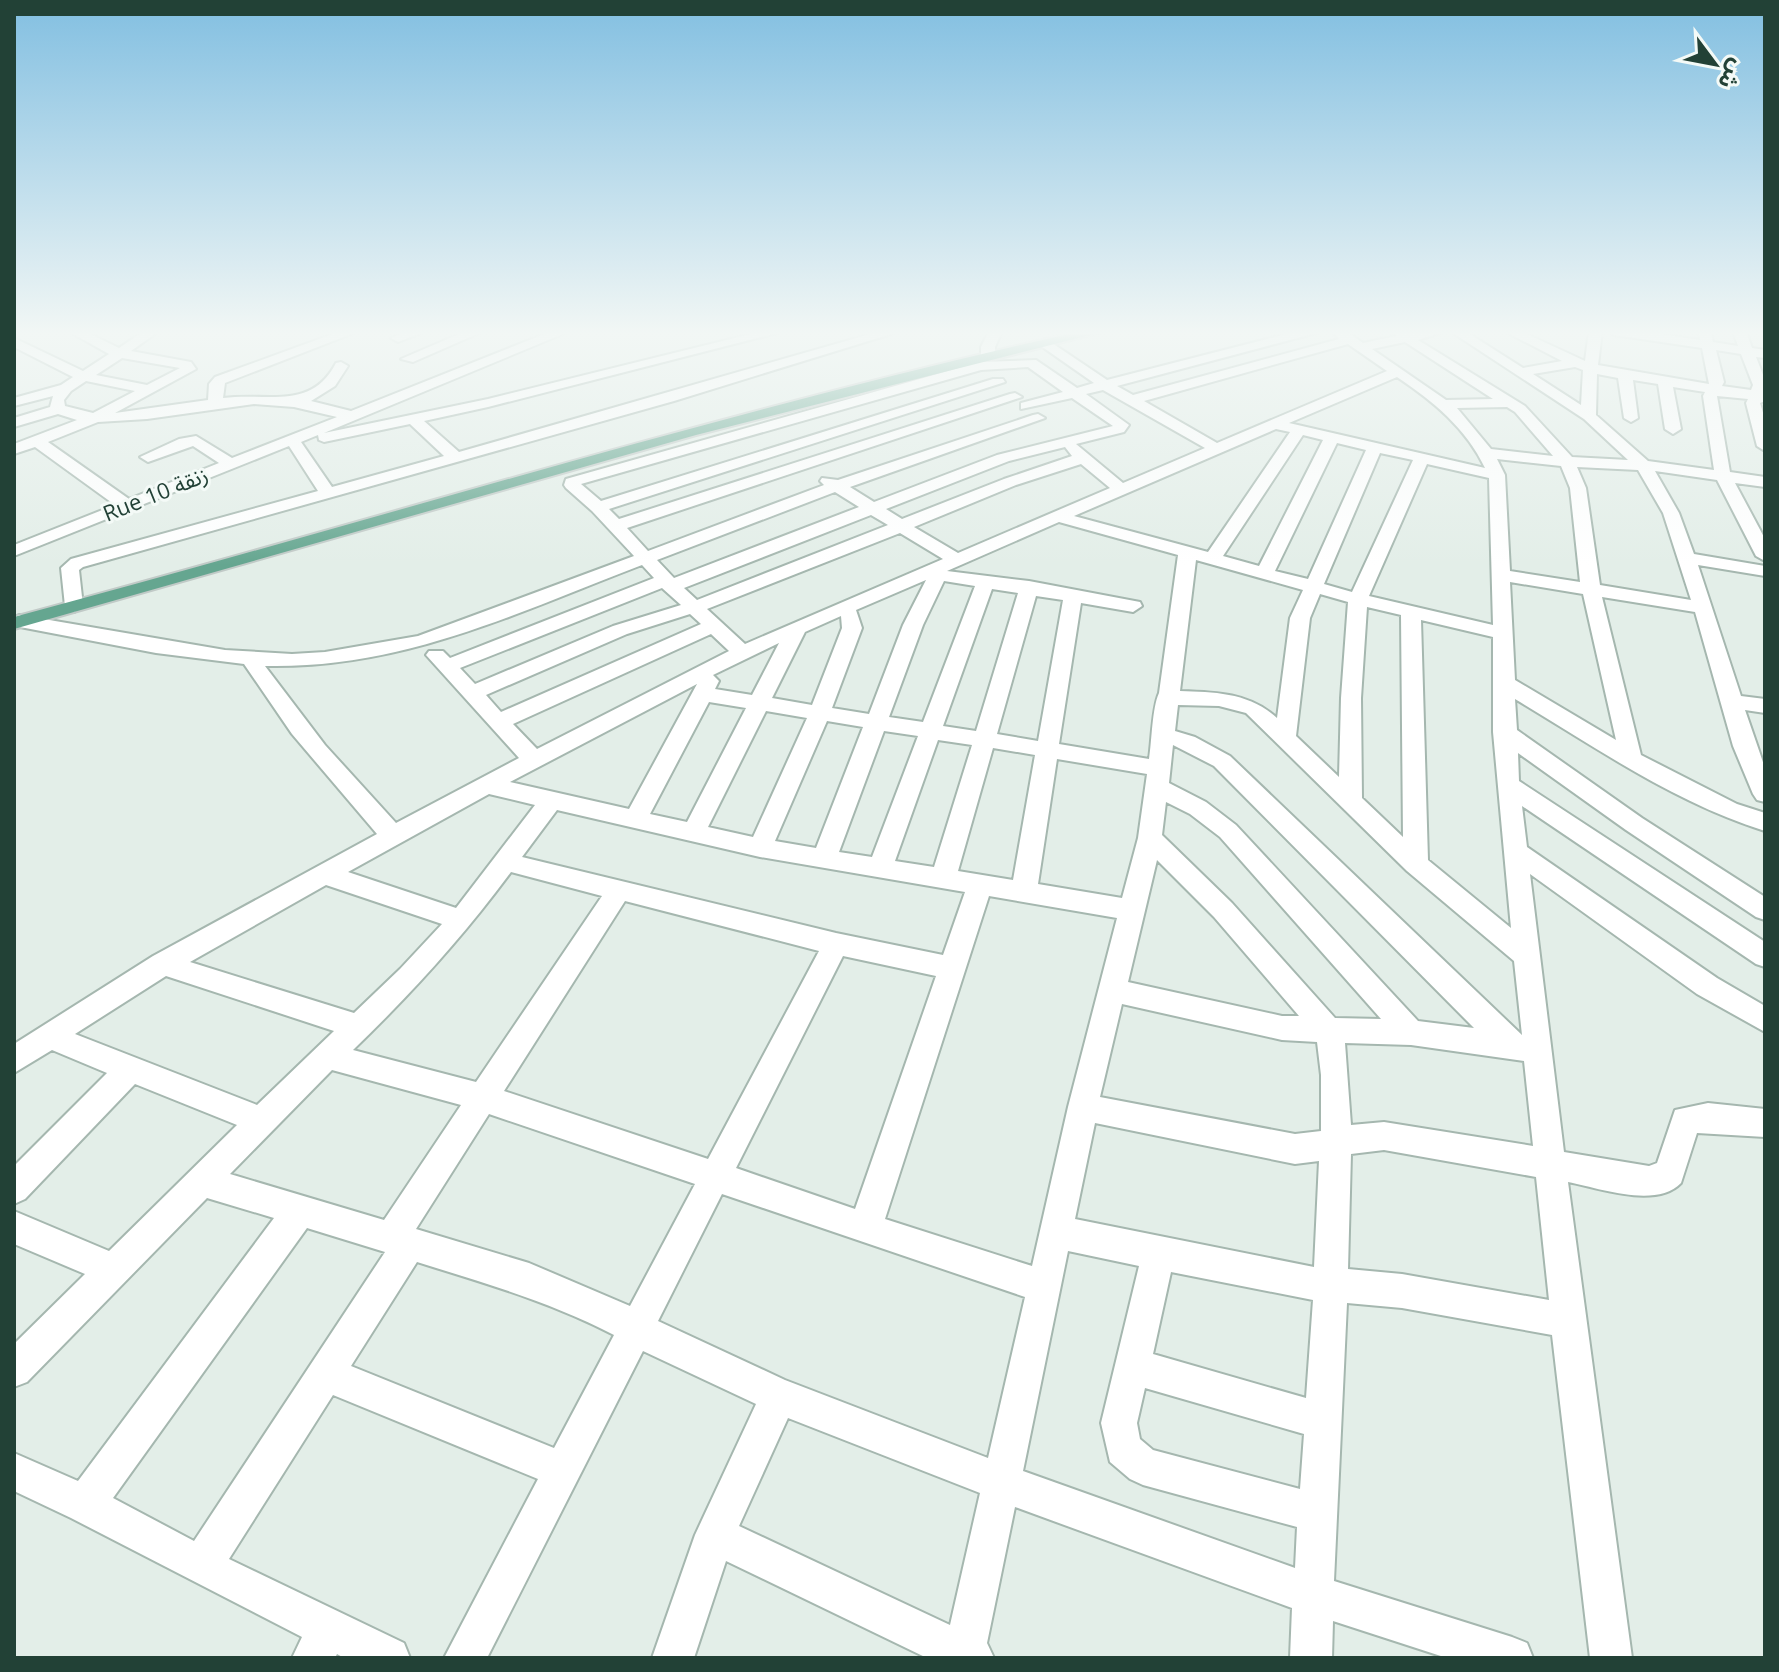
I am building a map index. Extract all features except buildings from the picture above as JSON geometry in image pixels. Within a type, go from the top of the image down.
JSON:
[{"type":"main road","points":[[16,618],[770,409]]},
{"type":"street","points":[[58,409],[91,420],[171,409]]},
{"type":"street","points":[[14,423],[58,409]]},
{"type":"street","points":[[14,449],[112,409]]},
{"type":"street","points":[[328,409],[348,415]]},
{"type":"street","name":"Rue 10 زنقة","points":[[22,547],[229,463],[293,441],[363,409]]},
{"type":"street","points":[[327,492],[293,441],[455,409]]},
{"type":"street","points":[[73,600],[70,568],[77,563],[629,409]]},
{"type":"street","points":[[742,652],[692,608],[572,482],[761,430],[823,409]]},
{"type":"street","points":[[598,507],[911,409]]},
{"type":"street","points":[[616,526],[805,464],[1018,409]]},
{"type":"street","points":[[16,618],[119,640],[251,659],[293,660],[379,652],[424,641],[837,486],[1021,409]]},
{"type":"street","points":[[1028,409],[1122,490]]},
{"type":"street","points":[[445,667],[876,509],[1003,458],[1121,427],[1097,409]]},
{"type":"street","points":[[1147,409],[1217,449]]},
{"type":"street","points":[[14,1060],[162,964],[393,835],[742,652],[844,607],[930,574],[955,559],[1308,409]]},
{"type":"street","points":[[1448,409],[1493,464],[1501,575],[1504,732],[1527,956],[1523,1048],[1552,1167],[1568,1321],[1611,1658]]},
{"type":"street","points":[[1517,409],[1567,462],[1578,488],[1590,588],[1631,759]]},
{"type":"street","points":[[1579,409],[1643,465],[1671,513],[1731,701],[1754,747],[1762,783]]},
{"type":"street","points":[[1589,409],[1589,416]]},
{"type":"street","points":[[1631,409],[1631,418]]},
{"type":"street","points":[[1670,409],[1673,429]]},
{"type":"street","points":[[1712,409],[1723,476],[1765,556]]},
{"type":"street","points":[[1755,409],[1765,446]]},
{"type":"street","points":[[414,419],[455,457]]},
{"type":"street","points":[[1273,424],[1422,457],[1493,464],[1567,462],[1643,465],[1765,482]]},
{"type":"street","points":[[761,430],[837,486],[955,559]]},
{"type":"street","points":[[1213,558],[1298,431]]},
{"type":"street","points":[[1265,573],[1332,438]]},
{"type":"street","points":[[37,441],[126,505]]},
{"type":"street","points":[[148,457],[184,442],[196,441],[229,463]]},
{"type":"street","points":[[1285,737],[1296,637],[1312,585],[1375,447]]},
{"type":"street","points":[[1350,800],[1351,698],[1358,599],[1422,457]]},
{"type":"street","points":[[470,694],[620,630],[692,608],[1010,482],[1083,458]]},
{"type":"street","points":[[1059,517],[1358,599],[1502,633]]},
{"type":"street","points":[[14,533],[22,547]]},
{"type":"street","points":[[715,1535],[967,1657],[1000,1482],[1083,1107],[1150,838],[1161,734],[1188,551]]},
{"type":"street","points":[[1685,558],[1765,571]]},
{"type":"street","points":[[930,574],[1029,587],[1133,606]]},
{"type":"street","points":[[824,859],[930,574]]},
{"type":"street","points":[[1501,575],[1702,607]]},
{"type":"street","points":[[879,870],[986,581]]},
{"type":"street","points":[[943,880],[1029,587]]},
{"type":"street","points":[[1024,892],[1073,595]]},
{"type":"street","points":[[760,848],[820,712],[852,628],[851,616],[844,607]]},
{"type":"street","points":[[1411,612],[1416,864]]},
{"type":"street","points":[[498,722],[713,626]]},
{"type":"street","points":[[693,833],[797,628]]},
{"type":"street","points":[[424,641],[534,760]]},
{"type":"street","points":[[251,659],[279,705],[322,761],[393,835]]},
{"type":"street","points":[[635,821],[716,666]]},
{"type":"street","points":[[1503,682],[1631,759],[1729,810],[1765,822]]},
{"type":"street","points":[[703,694],[1047,751],[1158,777],[1228,831],[1411,1033]]},
{"type":"street","points":[[1166,698],[1219,699],[1253,708],[1416,864],[1527,956]]},
{"type":"street","points":[[1731,701],[1765,706]]},
{"type":"street","points":[[1504,732],[1765,910]]},
{"type":"street","points":[[1161,734],[1187,742],[1222,761],[1523,1048]]},
{"type":"street","points":[[486,785],[760,848],[1132,910]]},
{"type":"street","points":[[1508,785],[1765,956]]},
{"type":"street","points":[[14,1369],[261,1121],[410,977],[461,920],[550,802]]},
{"type":"street","points":[[1150,838],[1223,910],[1329,1031],[1334,1059],[1331,1286],[1311,1658]]},
{"type":"street","points":[[1514,850],[1707,986],[1765,1020]]},
{"type":"street","points":[[506,862],[836,944],[951,968]]},
{"type":"street","points":[[323,874],[461,920]]},
{"type":"street","points":[[865,1229],[980,886]]},
{"type":"street","points":[[201,1566],[325,1374],[481,1099],[619,890]]},
{"type":"street","points":[[465,1658],[836,944]]},
{"type":"street","points":[[162,964],[357,1026]]},
{"type":"street","points":[[1112,990],[1245,1022],[1329,1031],[1411,1033],[1523,1048]]},
{"type":"street","points":[[48,1036],[129,1071],[261,1121]]},
{"type":"street","points":[[327,1056],[397,1072],[576,1127],[865,1229],[1045,1287]]},
{"type":"street","points":[[14,1188],[129,1071]]},
{"type":"street","points":[[1083,1107],[1295,1149],[1334,1144],[1363,1136],[1384,1136],[1552,1167],[1656,1180],[1670,1172],[1686,1120],[1708,1117],[1765,1123]]},
{"type":"street","points":[[203,1181],[529,1280],[590,1304],[687,1355],[779,1396],[1000,1482],[1313,1595],[1512,1658]]},
{"type":"street","points":[[85,1504],[299,1212]]},
{"type":"street","points":[[14,1227],[114,1270]]},
{"type":"street","points":[[1057,1232],[1298,1282],[1402,1291],[1568,1321]]},
{"type":"street","points":[[1159,1252],[1131,1366],[1119,1432],[1123,1449],[1143,1466],[1319,1514]]},
{"type":"street","points":[[1131,1366],[1323,1421]]},
{"type":"street","points":[[325,1374],[563,1470]]},
{"type":"street","points":[[673,1658],[715,1535],[779,1396]]},
{"type":"street","points":[[14,1472],[85,1504],[201,1566],[321,1644],[389,1658]]}]
